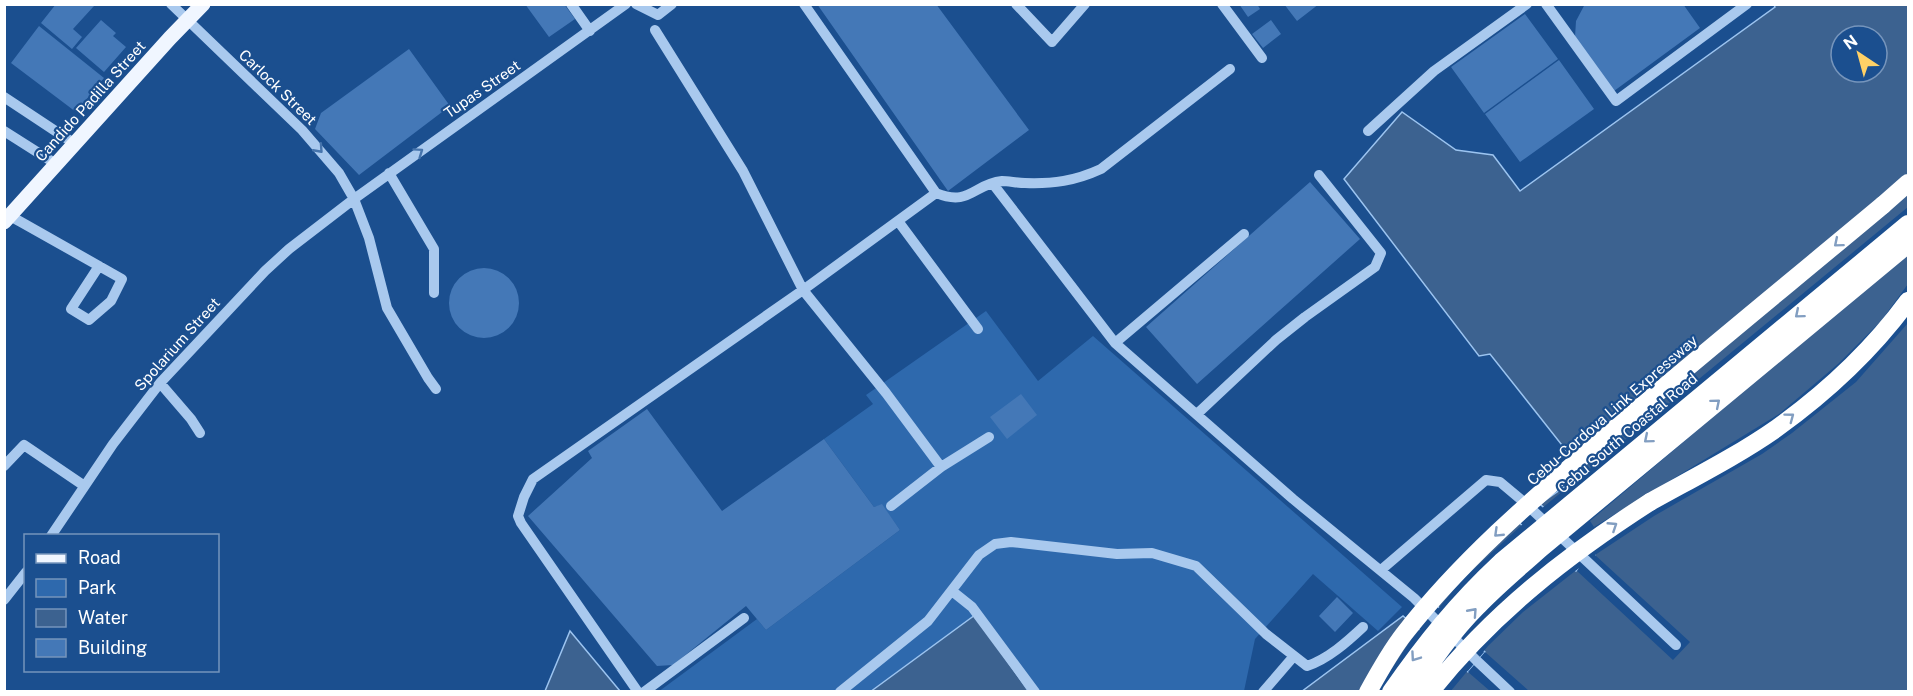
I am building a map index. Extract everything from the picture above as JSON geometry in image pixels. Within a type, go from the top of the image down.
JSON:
[{"type":"highway","name":"Cebu-Cordova Link Expressway","points":[[1368,692],[1404,635],[1428,605],[1508,524],[1638,409],[1908,183]]},
{"type":"highway","name":"Cebu South Coastal Road","points":[[1391,692],[1446,618],[1501,562],[1908,224]]},
{"type":"highway","points":[[1412,692],[1451,637],[1503,582],[1908,244]]},
{"type":"highway","points":[[1430,692],[1462,653],[1516,600],[1546,575],[1594,538],[1650,502],[1722,462],[1776,428],[1847,370],[1890,326],[1908,301]]},
{"type":"main road","name":"Candido Padilla Street","points":[[7,219],[203,4]]},
{"type":"street","name":"Carlock Street","points":[[171,4],[302,130],[339,173],[354,199],[369,238],[387,308],[436,389]]},
{"type":"street","points":[[571,4],[590,31]]},
{"type":"street","name":"Tupas Street","points":[[354,199],[626,4]]},
{"type":"street","points":[[636,4],[658,15],[672,4]]},
{"type":"street","points":[[804,4],[936,193],[949,198],[961,198],[1002,182],[1054,184],[1086,176],[1101,169],[1230,69]]},
{"type":"street","points":[[1016,4],[1052,42],[1085,4]]},
{"type":"street","points":[[1222,4],[1262,58]]},
{"type":"street","points":[[1368,131],[1434,71],[1527,4]]},
{"type":"street","points":[[1547,5],[1616,101],[1747,4]]},
{"type":"street","points":[[655,30],[743,171],[803,290],[886,393],[941,467]]},
{"type":"street","points":[[4,96],[75,144]]},
{"type":"street","points":[[4,131],[56,165]]},
{"type":"street","points":[[389,173],[434,249],[434,293]]},
{"type":"street","points":[[1197,414],[1283,334],[1375,267],[1382,253],[1319,175]]},
{"type":"street","points":[[993,184],[1115,343],[1293,499],[1414,598],[1510,692]]},
{"type":"street","points":[[638,692],[521,523],[518,516],[533,479],[803,290],[936,193]]},
{"type":"street","name":"Spolarium Street","points":[[52,534],[83,485],[160,383],[265,271],[289,249],[354,199]]},
{"type":"street","points":[[7,219],[99,266],[122,279],[111,301],[88,320],[71,309],[99,266]]},
{"type":"street","points":[[898,221],[978,329]]},
{"type":"street","points":[[1115,343],[1244,234]]},
{"type":"street","points":[[160,383],[200,433]]},
{"type":"street","points":[[891,506],[941,467],[989,437]]},
{"type":"street","points":[[4,466],[24,445],[83,485]]},
{"type":"street","points":[[1382,570],[1486,480],[1500,482],[1676,645]]},
{"type":"street","points":[[840,692],[928,621],[979,555],[995,544],[1011,542],[1117,554],[1152,554],[1196,566],[1266,634],[1307,666],[1316,663],[1349,640],[1363,627]]},
{"type":"street","points":[[4,600],[24,575]]},
{"type":"street","points":[[952,591],[972,607],[1035,692]]},
{"type":"street","points":[[644,692],[744,618]]},
{"type":"street","points":[[1263,692],[1294,656]]},
{"type":"green space","points":[[986,311],[1038,381],[1093,336],[1402,607],[1378,631],[1313,574],[1255,639],[1244,691],[1038,691],[975,615],[870,691],[658,692],[757,619],[766,630],[900,530],[882,505],[874,507],[824,439],[873,404],[866,395]]},
{"type":"water","points":[[1774,5],[1908,5],[1908,691],[1301,692],[1403,616],[1468,672],[1485,652],[1428,597],[1517,521],[1576,571],[1595,555],[1540,504],[1584,473],[1490,354],[1479,356],[1344,179],[1402,112],[1456,150],[1493,155],[1520,191],[1775,7]]},
{"type":"water","points":[[975,615],[1029,692],[870,692]]},
{"type":"water","points":[[570,631],[620,691],[545,691]]},
{"type":"pier","points":[[1908,207],[1908,252],[1590,521],[1594,527],[1779,414],[1838,364],[1881,321],[1908,284],[1908,323],[1856,382],[1762,454],[1654,516],[1595,555],[1690,642],[1673,660],[1577,571],[1579,568],[1523,612],[1488,646],[1450,692],[1377,691],[1421,628],[1467,668],[1481,652],[1437,610],[1462,580],[1524,523],[1577,567],[1590,555],[1541,509]]},
{"type":"pier","points":[[1485,652],[1529,691],[1490,691],[1468,672]]},
{"type":"building","points":[[56,4],[92,4],[94,6],[73,29],[82,37],[72,49],[41,23]]},
{"type":"building","points":[[525,4],[564,4],[575,19],[549,37]]},
{"type":"building","points":[[817,4],[936,4],[1029,130],[948,191]]},
{"type":"building","points":[[1239,4],[1257,4],[1260,9],[1248,17]]},
{"type":"building","points":[[1284,4],[1319,4],[1297,21]]},
{"type":"building","points":[[1585,4],[1683,4],[1700,28],[1614,91],[1575,37],[1576,21]]},
{"type":"building","points":[[1525,14],[1558,59],[1484,113],[1451,67]]},
{"type":"building","points":[[101,20],[116,33],[113,36],[126,47],[104,72],[76,48]]},
{"type":"building","points":[[1271,20],[1281,34],[1263,48],[1252,34]]},
{"type":"building","points":[[39,26],[104,78],[76,112],[11,63]]},
{"type":"building","points":[[409,49],[450,106],[359,175],[315,129],[321,113]]},
{"type":"building","points":[[1559,60],[1594,109],[1520,162],[1485,114]]},
{"type":"building","points":[[1310,182],[1360,239],[1197,384],[1146,327]]},
{"type":"building","points":[[491,268],[504,274],[513,283],[517,289],[519,303],[517,317],[509,328],[498,336],[477,338],[459,328],[451,317],[449,296],[459,278],[470,270]]},
{"type":"building","points":[[1021,394],[1037,415],[1007,439],[990,417]]},
{"type":"building","points":[[647,409],[722,511],[824,439],[874,507],[882,504],[900,530],[766,630],[746,606],[673,665],[657,666],[528,516],[592,458],[588,451]]},
{"type":"building","points":[[1337,597],[1353,613],[1335,632],[1319,616]]}]
